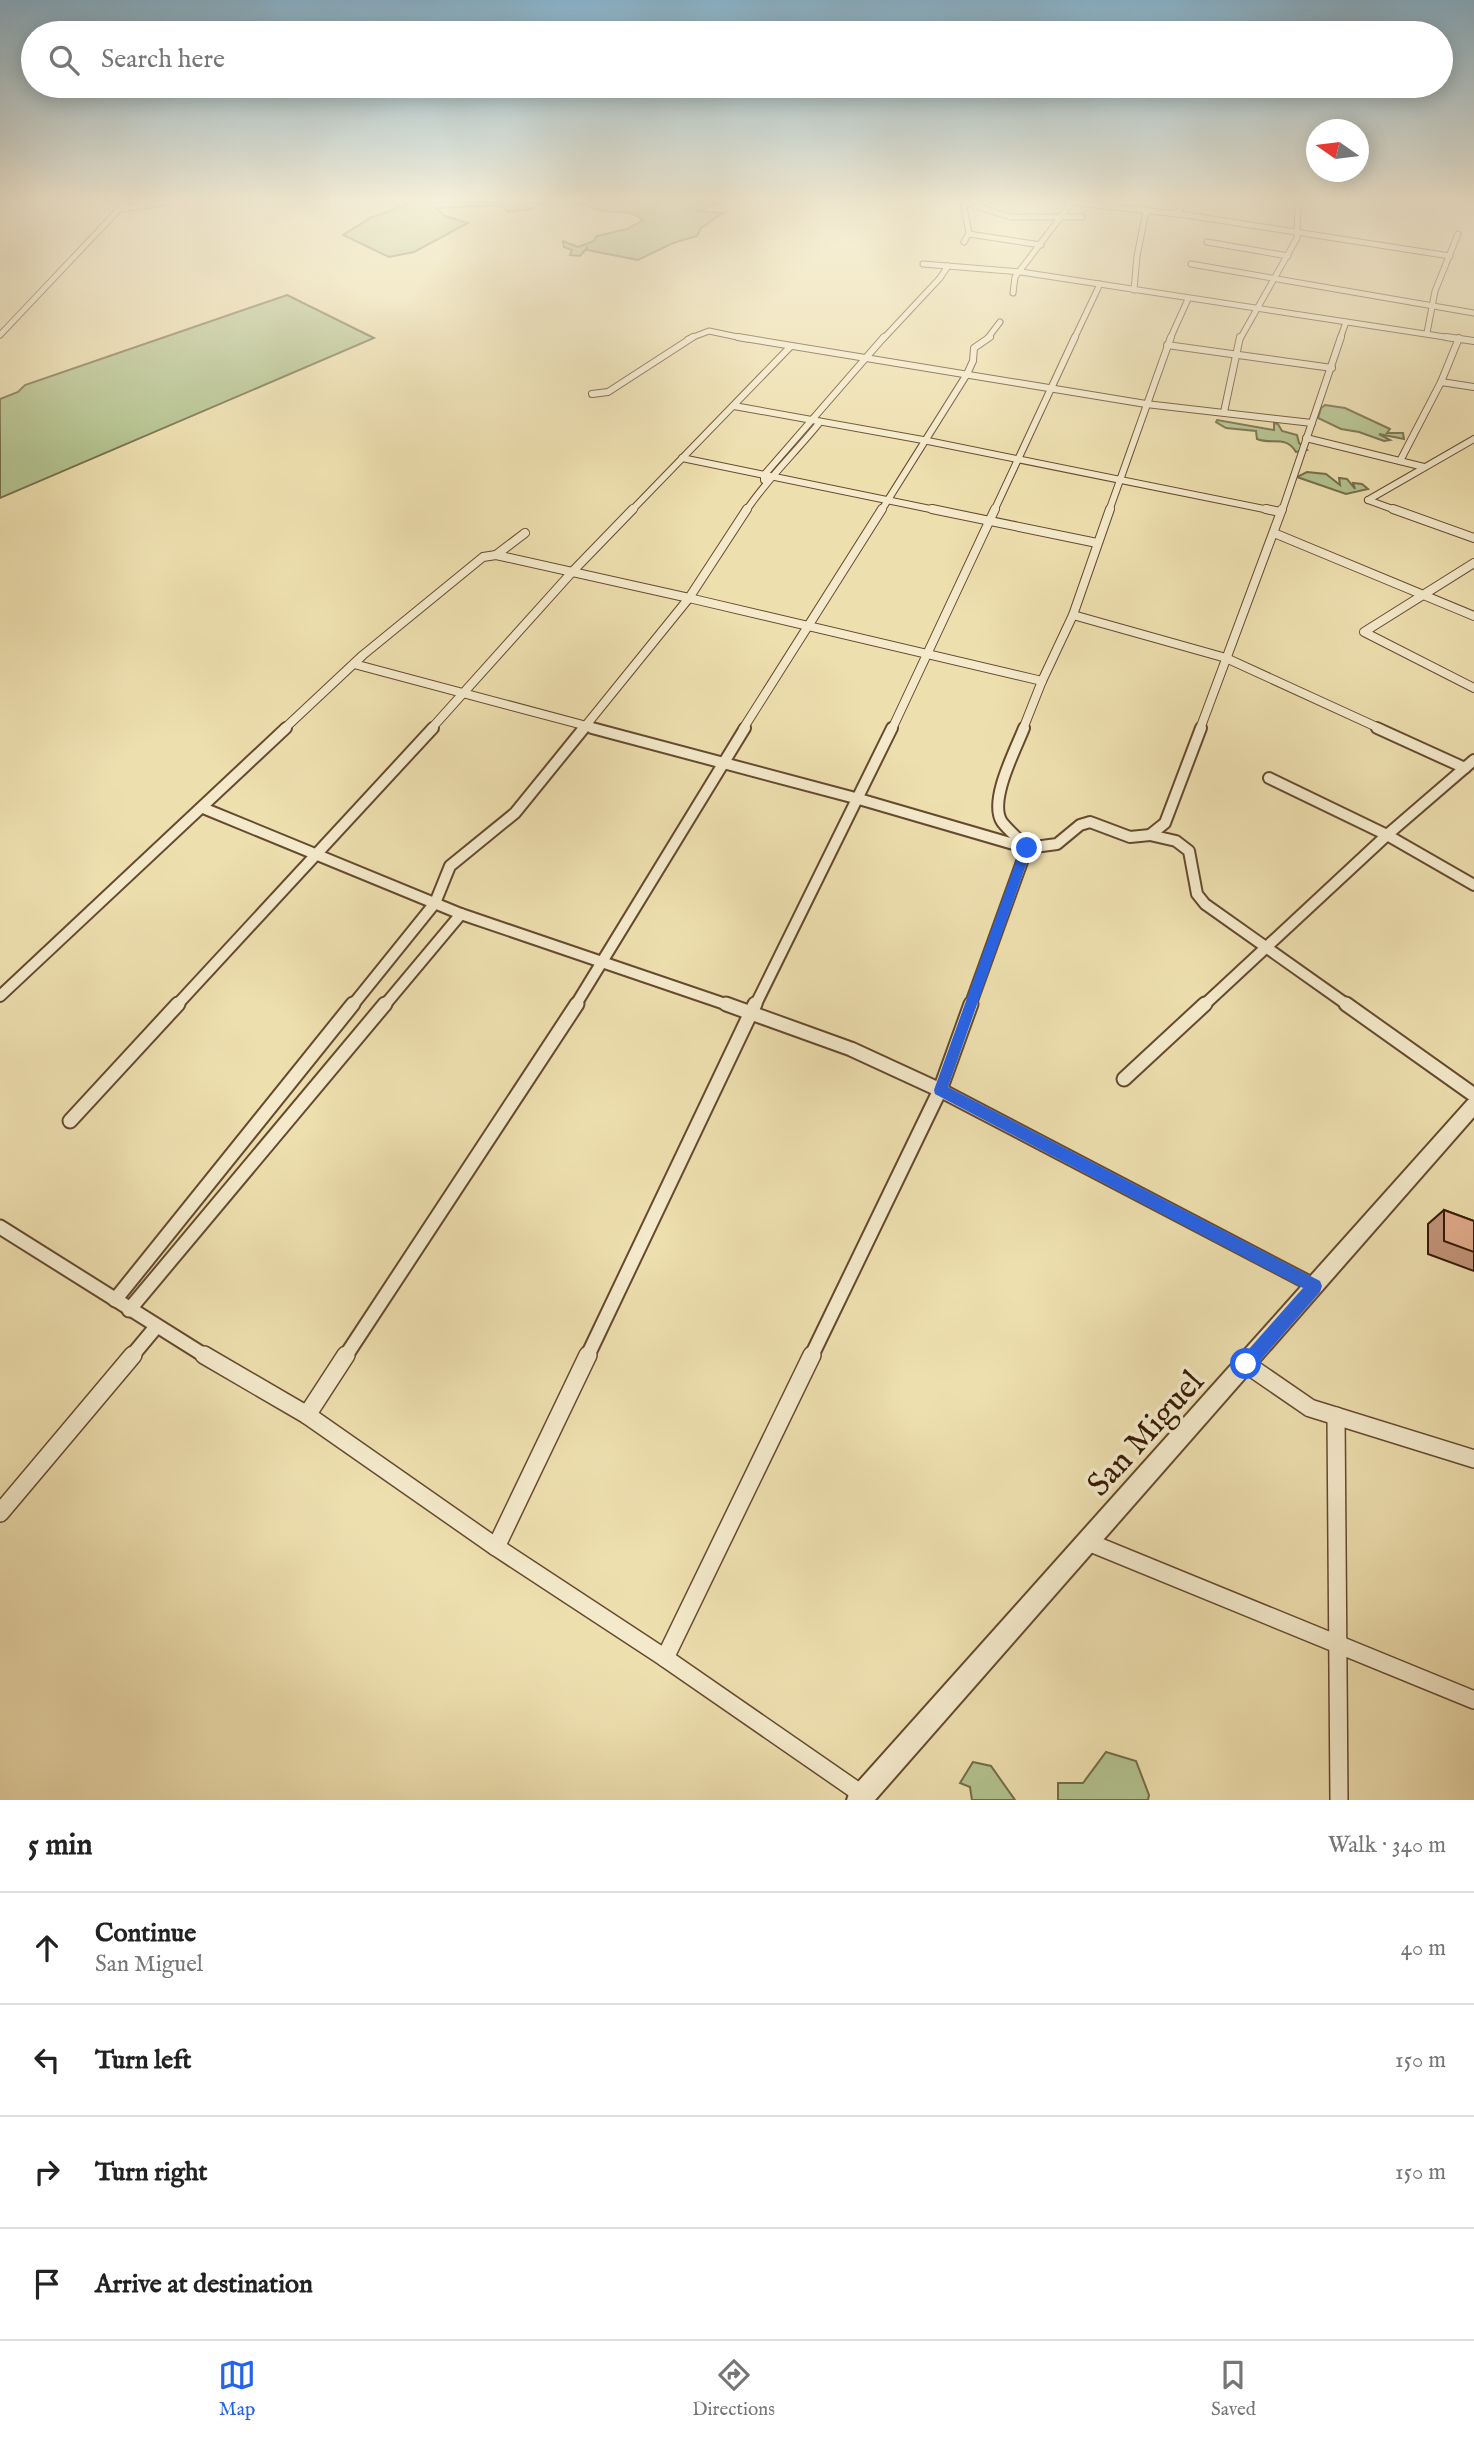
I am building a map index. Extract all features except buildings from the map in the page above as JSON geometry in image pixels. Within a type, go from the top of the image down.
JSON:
[{"type":"street","points":[[0,335],[46,286]]},
{"type":"street","points":[[122,1305],[435,903],[450,866],[472,845],[515,813],[690,598],[764,479],[810,420],[847,375],[868,357],[933,286]]},
{"type":"street","points":[[1013,286],[1013,293]]},
{"type":"street","points":[[496,1547],[751,1013],[859,799],[925,653],[991,520],[1100,286]]},
{"type":"street","points":[[1107,286],[1474,341]]},
{"type":"street","points":[[1135,286],[1135,290]]},
{"type":"street","points":[[1224,412],[1241,334],[1271,286]]},
{"type":"street","points":[[1321,286],[1474,313]]},
{"type":"street","points":[[1427,333],[1436,286]]},
{"type":"street","points":[[1027,848],[1001,820],[998,808],[1001,787],[1042,681],[1073,615],[1167,345],[1188,299]]},
{"type":"street","points":[[307,1415],[605,961],[721,765],[967,374],[974,360],[974,348],[991,336],[1000,322]]},
{"type":"street","points":[[1150,835],[1165,823],[1274,533],[1346,322]]},
{"type":"street","points":[[592,394],[608,392],[687,339],[702,332],[716,331],[790,347],[868,357],[1146,404],[1312,423]]},
{"type":"street","points":[[1400,461],[1441,382],[1459,338]]},
{"type":"street","points":[[1167,345],[1332,368]]},
{"type":"street","points":[[70,1121],[464,694],[573,571],[790,347]]},
{"type":"street","points":[[1441,382],[1474,387]]},
{"type":"street","points":[[734,407],[923,440],[1280,512]]},
{"type":"street","points":[[775,477],[820,422]]},
{"type":"street","points":[[1306,438],[1424,467]]},
{"type":"street","points":[[1474,439],[1368,499],[1474,538]]},
{"type":"street","points":[[1464,445],[1474,449]]},
{"type":"street","points":[[682,458],[764,479],[775,477],[1097,543]]},
{"type":"street","points":[[496,555],[525,533]]},
{"type":"street","points":[[1274,533],[1474,615]]},
{"type":"street","points":[[0,996],[354,664],[483,557],[496,555],[573,571],[1042,681]]},
{"type":"street","points":[[1474,563],[1364,632],[1474,688]]},
{"type":"street","points":[[1073,615],[1226,658],[1470,764],[1387,835],[1124,1079]]},
{"type":"street","points":[[354,664],[721,765],[859,799],[1027,848],[1056,844],[1080,825],[1090,822],[1130,837],[1150,835],[1176,841],[1189,851],[1197,894],[1205,904],[1474,1095]]},
{"type":"street","points":[[1269,778],[1387,835],[1474,886]]},
{"type":"street","points":[[203,808],[461,914],[605,961],[851,1049],[940,1090],[1315,1286]]},
{"type":"street","points":[[665,1658],[940,1090],[1027,848]]},
{"type":"street","points":[[122,1305],[461,914]]},
{"type":"street","name":"San Miguel","points":[[861,1798],[1474,1105]]},
{"type":"street","points":[[1,1228],[156,1327],[307,1415],[496,1547],[665,1658],[861,1798]]},
{"type":"street","points":[[0,1513],[156,1327]]},
{"type":"street","points":[[1246,1364],[1310,1408],[1474,1459]]},
{"type":"street","points":[[1336,1416],[1339,1800]]},
{"type":"street","points":[[1088,1542],[1474,1700]]},
{"type":"green space","points":[[287,295],[374,338],[0,498],[0,399],[18,392],[25,385]]},
{"type":"green space","points":[[1325,405],[1345,408],[1390,429],[1387,433],[1403,433],[1404,439],[1379,434],[1390,440],[1384,441],[1341,429],[1318,418]]},
{"type":"green space","points":[[1217,420],[1274,430],[1274,423],[1278,424],[1282,431],[1297,435],[1299,443],[1307,450],[1296,452],[1283,442],[1257,439],[1256,431],[1226,428],[1216,422]]},
{"type":"green space","points":[[1307,472],[1326,474],[1340,485],[1339,478],[1347,479],[1355,489],[1353,483],[1362,484],[1368,489],[1346,494],[1297,477]]},
{"type":"green space","points":[[1106,1752],[1136,1761],[1149,1795],[1148,1800],[1058,1800],[1058,1783],[1083,1783]]},
{"type":"green space","points":[[973,1762],[991,1766],[1015,1800],[972,1800],[970,1787],[960,1783]]},
{"type":"route","points":[[1027,848],[940,1090],[1315,1286],[1246,1364]]}]
